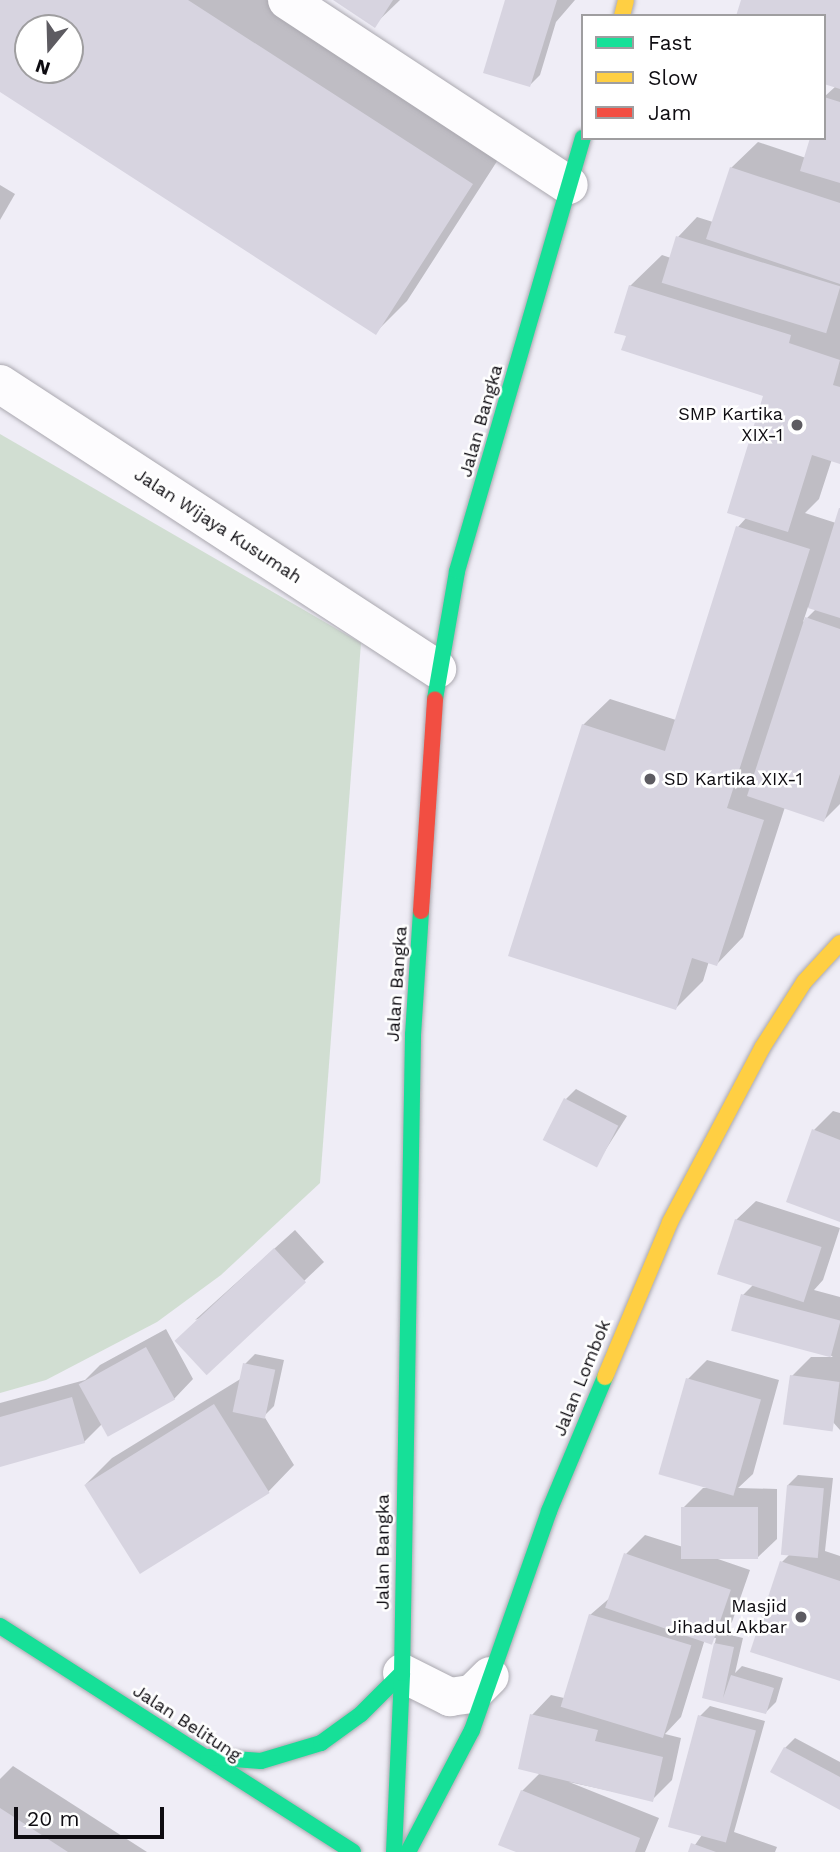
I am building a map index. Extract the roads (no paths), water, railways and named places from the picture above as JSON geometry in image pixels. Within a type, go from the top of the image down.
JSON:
[{"type":"street","points":[[287,0],[569,185]]},
{"type":"street","name":"Jalan Bangka","points":[[394,1852],[402,1673],[413,1035],[437,669],[457,571],[582,140]]},
{"type":"street","name":"Jalan Wijaya Kusumah","points":[[0,384],[437,669]]},
{"type":"street","name":"Jalan Lombok","points":[[408,1852],[440,1797],[490,1676],[550,1511],[670,1222],[762,1048],[804,982],[840,943]]},
{"type":"street","name":"Jalan Belitung","points":[[0,1626],[353,1852]]},
{"type":"street","points":[[202,1756],[261,1761],[321,1743],[361,1714],[402,1673],[450,1697],[472,1694],[490,1676]]},
{"type":"place","name":"SMP Kartika XIX-1","points":[[797,425]]},
{"type":"place","name":"SD Kartika XIX-1","points":[[650,779]]},
{"type":"place","name":"Masjid Jihadul Akbar","points":[[801,1617]]}]
